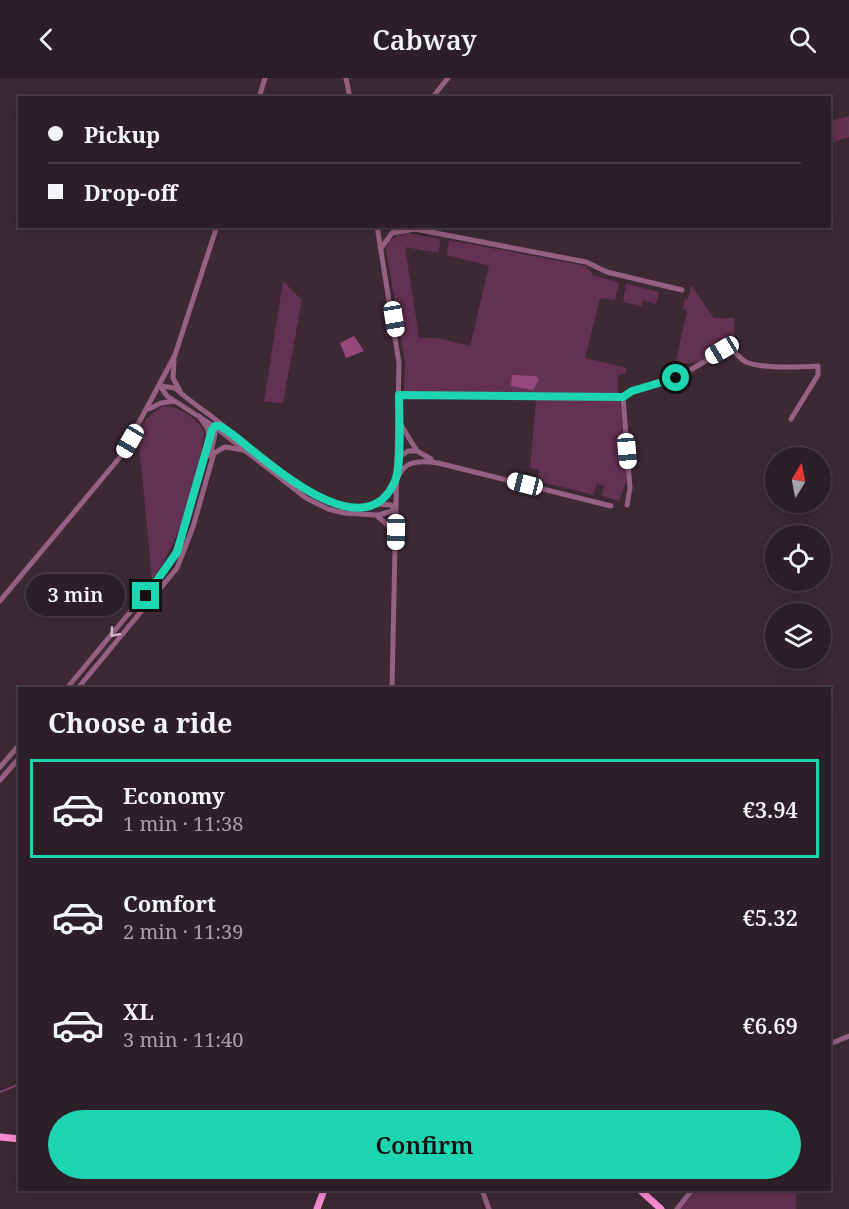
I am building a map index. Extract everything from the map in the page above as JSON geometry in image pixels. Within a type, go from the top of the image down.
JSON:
[{"type":"main road","points":[[0,1137],[18,1139]]},
{"type":"main road","points":[[317,1209],[324,1191]]},
{"type":"main road","points":[[641,1191],[661,1209]]},
{"type":"street","points":[[260,96],[265,78]]},
{"type":"street","points":[[344,78],[350,96]]},
{"type":"street","points":[[434,96],[448,78]]},
{"type":"street","points":[[0,600],[96,489],[121,456],[175,355],[216,228]]},
{"type":"street","points":[[392,687],[399,395],[397,342],[381,248],[380,228],[396,231],[413,228],[586,262],[607,272],[682,290]]},
{"type":"street","points":[[381,248],[387,238],[396,231]]},
{"type":"street","points":[[399,395],[623,397],[632,391],[676,378],[722,350],[730,350],[747,362],[792,368],[818,366],[818,375],[791,419]]},
{"type":"street","points":[[175,355],[173,378],[182,395]]},
{"type":"street","points":[[160,386],[175,388],[314,496],[345,506],[391,505],[396,510]]},
{"type":"street","points":[[160,386],[167,396],[215,426],[243,450],[317,505],[344,513],[386,515],[396,510]]},
{"type":"street","points":[[623,397],[630,488],[627,505]]},
{"type":"street","points":[[147,410],[161,403],[175,401]]},
{"type":"street","points":[[79,687],[177,568],[194,527],[208,470],[215,426],[205,413]]},
{"type":"street","points":[[199,416],[208,429],[208,442]]},
{"type":"street","points":[[398,421],[417,451],[438,463]]},
{"type":"street","points":[[215,426],[220,426],[232,434]]},
{"type":"street","points":[[68,687],[170,564],[186,525],[208,442],[215,426]]},
{"type":"street","points":[[208,470],[214,453],[221,447],[243,450]]},
{"type":"street","points":[[399,456],[408,451],[417,451]]},
{"type":"street","points":[[399,456],[408,460],[438,463],[611,506]]},
{"type":"street","points":[[376,504],[386,496],[407,465],[417,460]]},
{"type":"street","points":[[376,515],[396,532]]},
{"type":"street","points":[[0,767],[18,746]]},
{"type":"street","points":[[0,780],[18,759]]},
{"type":"street","points":[[831,1044],[849,1036]]},
{"type":"street","points":[[483,1191],[489,1209]]},
{"type":"street","points":[[677,1209],[691,1191]]},
{"type":"shaded area","points":[[849,116],[849,137],[831,143],[831,121]]},
{"type":"shaded area","points":[[402,232],[440,239],[439,253],[405,247],[419,338],[438,338],[470,346],[489,266],[447,255],[449,240],[586,266],[594,276],[619,282],[615,300],[600,298],[585,358],[626,368],[626,373],[618,375],[618,396],[404,393],[405,362],[386,249],[389,241]]},
{"type":"shaded area","points":[[283,281],[302,300],[283,403],[264,402]]},
{"type":"shaded area","points":[[626,284],[659,292],[656,304],[643,300],[641,306],[623,302]]},
{"type":"shaded area","points":[[691,285],[714,318],[734,318],[735,348],[721,348],[699,362],[675,365],[687,311],[683,309],[685,299],[688,299]]},
{"type":"shaded area","points":[[354,336],[364,351],[346,358],[340,343]]},
{"type":"shaded area","points":[[512,375],[536,376],[539,380],[533,390],[511,386]]},
{"type":"shaded area","points":[[536,399],[620,400],[627,480],[619,501],[602,496],[604,486],[597,484],[593,495],[537,481],[539,470],[530,468]]},
{"type":"shaded area","points":[[163,406],[175,408],[187,414],[198,423],[204,433],[198,470],[186,510],[171,548],[152,580],[139,443],[136,440],[147,418]]},
{"type":"shaded area","points":[[694,1191],[796,1191],[796,1209],[679,1209]]},
{"type":"waterway","points":[[0,1092],[18,1085]]},
{"type":"route","points":[[146,596],[159,581],[177,552],[215,426],[220,426],[232,434],[314,496],[330,503],[365,507],[376,504],[386,496],[396,480],[399,395],[623,397],[632,391],[676,378]]}]
